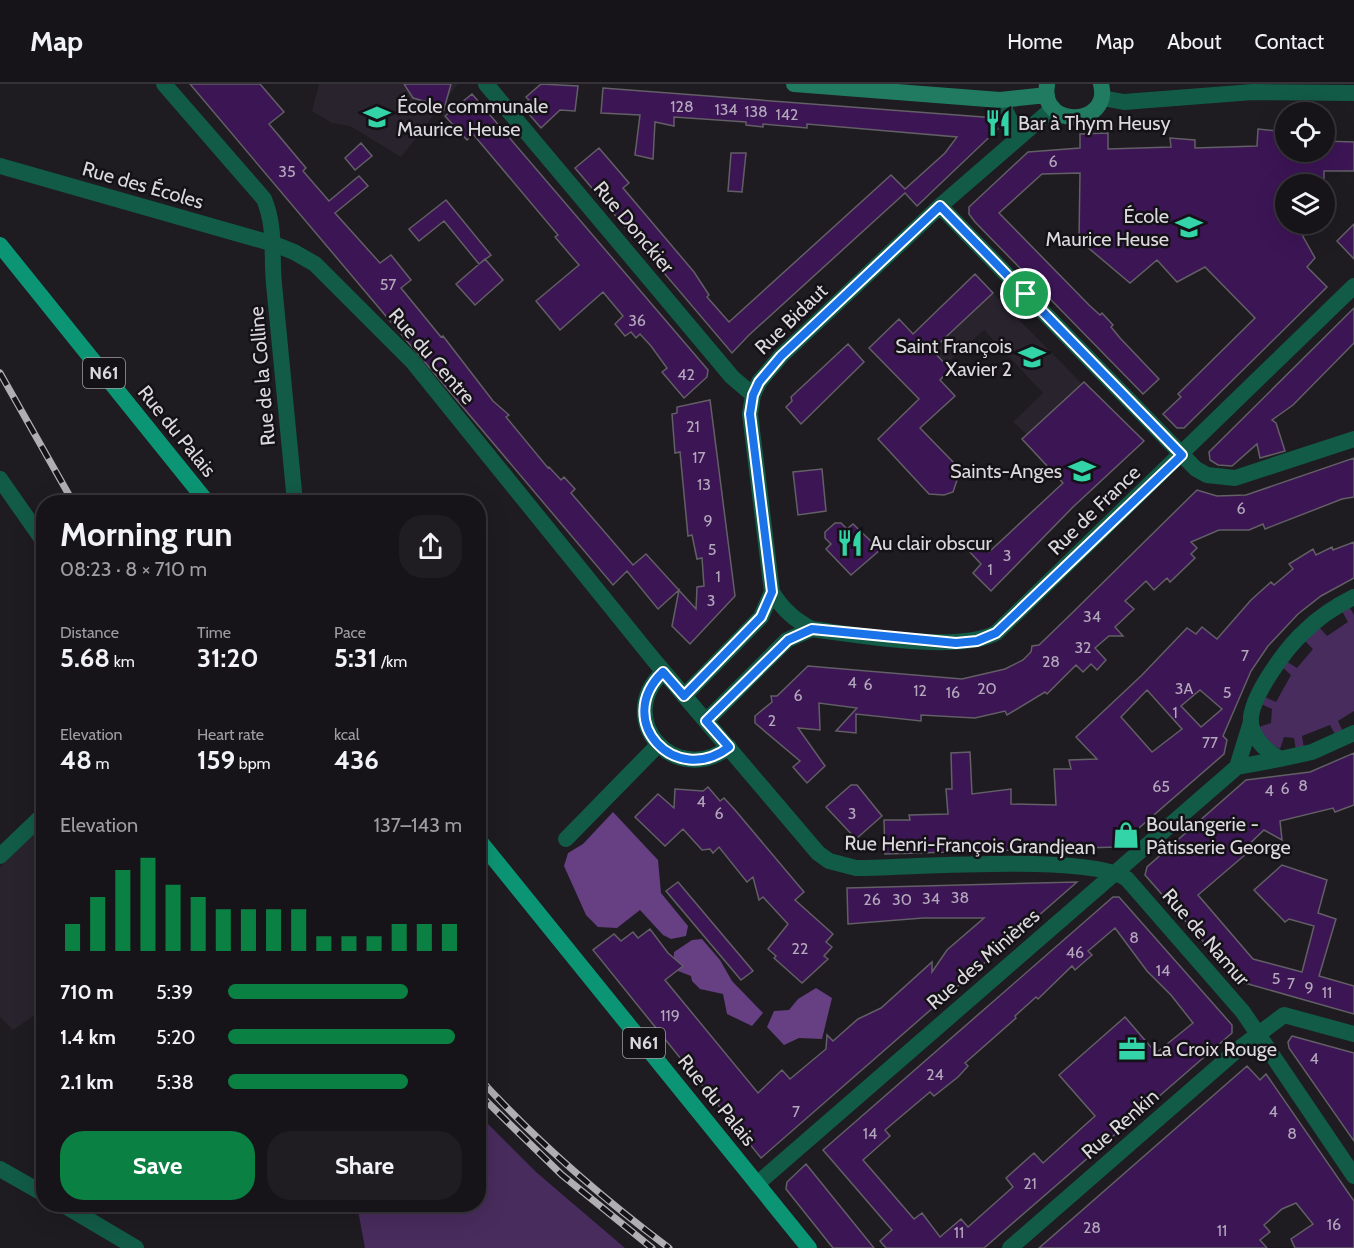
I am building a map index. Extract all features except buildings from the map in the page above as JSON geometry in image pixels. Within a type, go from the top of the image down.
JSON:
[{"type":"main road","points":[[794,84],[1000,100],[1049,96],[1065,117],[1083,117],[1091,113],[1102,91]]},
{"type":"main road","name":"Rue du Palais","points":[[0,245],[201,495]]},
{"type":"main road","name":"Rue du Palais","points":[[486,849],[808,1248]]},
{"type":"street","points":[[164,84],[264,199],[271,216],[274,244]]},
{"type":"street","name":"Rue Donckier","points":[[486,84],[732,377],[753,395]]},
{"type":"street","points":[[1102,91],[1124,102],[1253,92],[1354,93]]},
{"type":"street","name":"Rue Bidaut","points":[[772,592],[751,432],[753,395],[759,382],[781,356],[940,206],[1014,142],[1049,96]]},
{"type":"street","points":[[1000,100],[1011,122],[1014,142]]},
{"type":"street","name":"Rue des Écoles","points":[[0,166],[274,244]]},
{"type":"street","points":[[940,206],[1196,469],[1207,475],[1235,478],[1354,439]]},
{"type":"street","name":"Rue de la Colline","points":[[274,244],[273,276],[294,495]]},
{"type":"street","name":"Rue du Centre","points":[[274,244],[315,264],[412,361],[663,672],[706,721]]},
{"type":"street","name":"Rue de France","points":[[812,629],[942,643],[968,642],[987,638],[1006,626],[1354,286]]},
{"type":"street","points":[[0,479],[36,531]]},
{"type":"street","points":[[684,696],[761,617],[772,592],[789,615],[812,629]]},
{"type":"street","points":[[1354,597],[1315,622],[1287,650],[1258,698],[1237,767],[1312,752],[1354,733]]},
{"type":"street","points":[[706,721],[788,640],[812,629]]},
{"type":"street","points":[[663,672],[650,685],[645,701],[647,727],[658,745],[669,753],[704,761],[729,747]]},
{"type":"street","name":"Rue Henri-François Grandjean","points":[[706,721],[818,853],[841,866],[862,868],[1062,865],[1117,872]]},
{"type":"street","points":[[1251,722],[1260,743],[1280,759]]},
{"type":"street","points":[[566,839],[658,745]]},
{"type":"street","name":"Rue des Minières","points":[[757,1184],[1237,767]]},
{"type":"street","points":[[0,856],[36,822]]},
{"type":"street","name":"Rue de Namur","points":[[1117,872],[1132,884],[1243,1011],[1354,1176]]},
{"type":"street","name":"Rue Renkin","points":[[1010,1248],[1236,1051],[1284,1015],[1354,1034]]},
{"type":"street","points":[[0,1169],[36,1189]]},
{"type":"street","points":[[75,1212],[136,1248]]},
{"type":"shaded area","name":"École communale Maurice Heuse","points":[[319,84],[458,84],[401,157],[350,126],[332,123],[312,111]]},
{"type":"shaded area","name":"Saint François Xavier 2","points":[[993,293],[1082,384],[1027,435],[1013,422],[1043,393],[984,330],[946,364],[932,350]]},
{"type":"shaded area","points":[[1349,606],[1354,615],[1354,711],[1338,721],[1343,732],[1336,736],[1330,725],[1302,736],[1304,748],[1296,750],[1294,738],[1284,737],[1280,749],[1268,740],[1259,727],[1271,723],[1272,709],[1261,704],[1265,697],[1276,702],[1291,675],[1282,667],[1286,661],[1297,668],[1313,649],[1304,640],[1319,627],[1327,636],[1348,622],[1342,611]]},
{"type":"shaded area","points":[[613,812],[658,860],[661,893],[688,926],[686,936],[671,939],[663,935],[640,910],[617,928],[598,927],[586,915],[564,866],[568,853],[583,844]]},
{"type":"shaded area","points":[[36,832],[36,1014],[13,1030],[0,1017],[0,867]]},
{"type":"shaded area","points":[[702,939],[720,960],[732,981],[763,1013],[752,1026],[727,1014],[723,994],[700,989],[692,981],[691,976],[673,969],[674,952],[692,940]]},
{"type":"shaded area","points":[[816,988],[832,998],[822,1039],[799,1038],[784,1045],[767,1027],[774,1011],[789,1010],[798,999]]},
{"type":"shaded area","points":[[486,1122],[536,1172],[625,1248],[365,1248],[358,1212],[486,1212]]},
{"type":"railway","points":[[0,373],[69,495]]},
{"type":"railway","points":[[486,1086],[570,1167],[669,1248]]},
{"type":"railway","points":[[486,1101],[562,1175],[652,1248]]},
{"type":"place","name":"École communale Maurice Heuse","points":[[377,117]]},
{"type":"place","name":"Bar à Thym Heusy","points":[[998,123]]},
{"type":"place","name":"École Maurice Heuse","points":[[1189,227]]},
{"type":"place","name":"Saint François Xavier 2","points":[[1032,357]]},
{"type":"place","name":"Saints-Anges","points":[[1082,471]]},
{"type":"place","name":"Au clair obscur","points":[[850,543]]},
{"type":"place","name":"Boulangerie - Pâtisserie George","points":[[1126,835]]},
{"type":"place","name":"La Croix Rouge","points":[[1132,1049]]},
{"type":"route","points":[[940,206],[1026,294],[1182,455],[1006,626],[987,638],[977,641],[942,643],[812,629],[802,631],[788,640],[723,707],[706,721],[729,747],[719,755],[704,761],[693,760],[669,753],[658,745],[645,719],[646,692],[650,685],[663,672],[684,696],[761,617],[772,592],[750,414],[753,395],[768,370],[940,206]]}]
